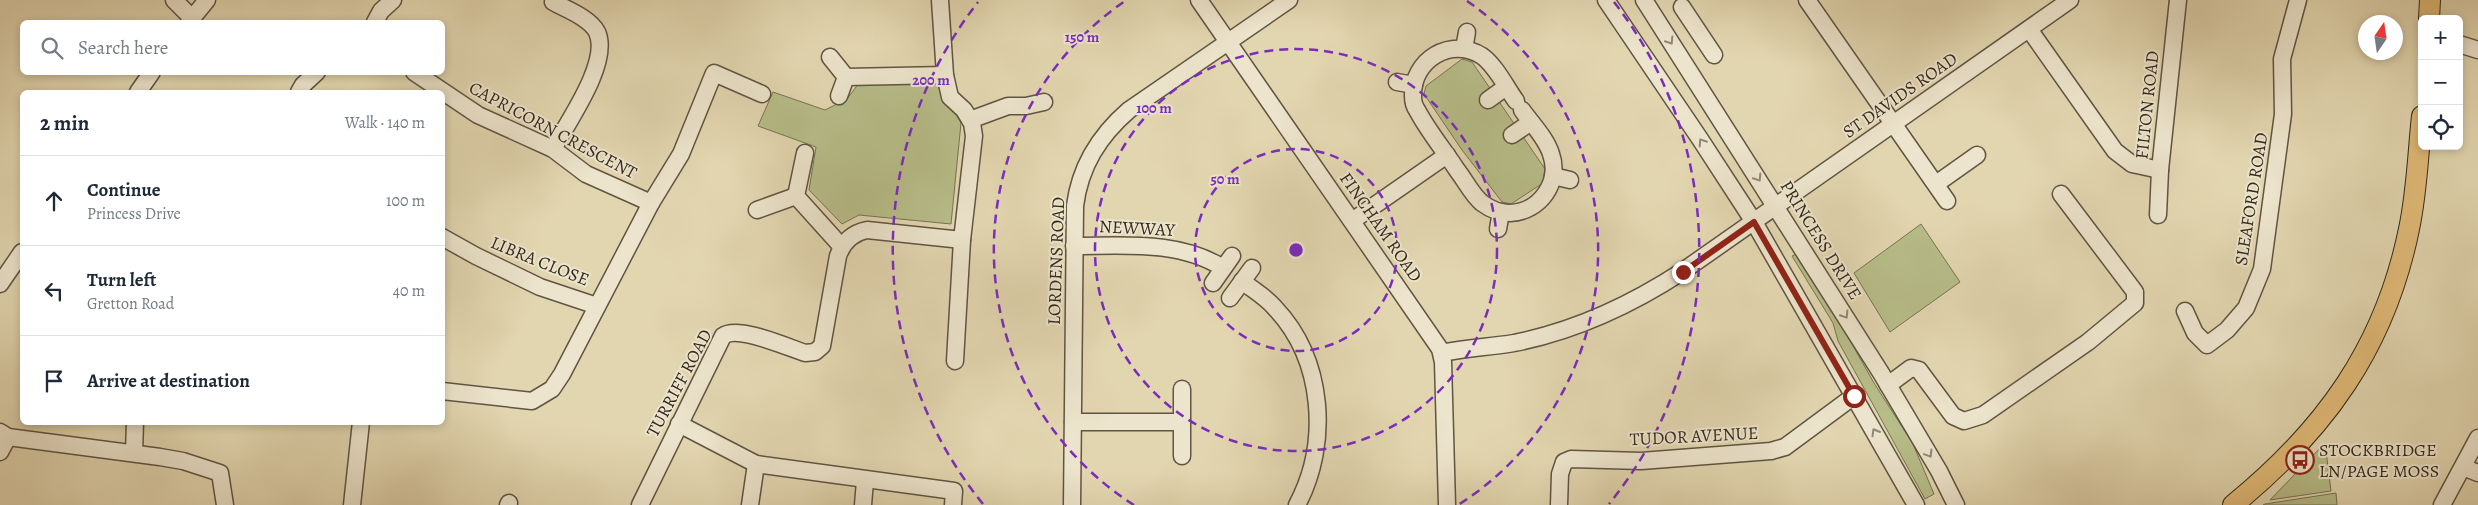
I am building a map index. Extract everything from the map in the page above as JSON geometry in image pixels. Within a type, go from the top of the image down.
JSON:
[{"type":"main road","points":[[2430,0],[2430,15]]},
{"type":"main road","points":[[2233,505],[2275,471],[2312,431],[2346,387],[2378,328],[2395,282],[2410,227],[2419,150]]},
{"type":"street","points":[[174,0],[191,20],[207,0]]},
{"type":"street","points":[[376,20],[381,11],[393,0]]},
{"type":"street","points":[[940,0],[944,74],[950,97],[964,110],[970,120],[974,136],[962,240],[955,361]]},
{"type":"street","name":"FINCHAM ROAD","points":[[1198,0],[1442,354]]},
{"type":"street","name":"LORDENS ROAD","points":[[1072,505],[1075,206],[1078,185],[1092,152],[1106,131],[1128,110],[1288,0]]},
{"type":"street","points":[[1606,0],[1754,222],[1916,505]]},
{"type":"street","name":"PRINCESS DRIVE","points":[[1644,0],[1776,206],[1888,386],[1939,471],[1956,505]]},
{"type":"street","points":[[1807,0],[1947,201]]},
{"type":"street","name":"ST DAVIDS ROAD","points":[[1442,354],[1516,342],[1578,325],[1611,311],[1662,285],[2070,0]]},
{"type":"street","name":"FILTON ROAD","points":[[2158,215],[2160,170],[2178,0]]},
{"type":"street","name":"SLEAFORD ROAD","points":[[2185,311],[2195,333],[2206,345],[2227,330],[2246,308],[2256,288],[2266,253],[2282,124],[2282,59],[2298,0]]},
{"type":"street","points":[[552,149],[581,98],[597,64],[600,50],[597,32],[590,24],[553,2]]},
{"type":"street","points":[[1684,2],[1714,55]]},
{"type":"street","points":[[2029,29],[2115,151],[2132,164],[2160,170]]},
{"type":"street","points":[[1464,49],[1467,32]]},
{"type":"street","points":[[2463,45],[2478,50]]},
{"type":"street","points":[[1464,49],[1478,54],[1488,61],[1550,150],[1553,162],[1553,176],[1547,193],[1537,204],[1524,211],[1501,212],[1489,207],[1477,198],[1418,112],[1413,98],[1414,85],[1423,65],[1433,56],[1445,50],[1464,49]]},
{"type":"street","points":[[830,56],[846,77]]},
{"type":"street","points":[[445,391],[532,402],[552,389],[562,374],[651,203],[681,154],[714,73],[762,94]]},
{"type":"street","points":[[846,77],[944,74]]},
{"type":"street","points":[[139,90],[150,75]]},
{"type":"street","points":[[300,90],[314,75]]},
{"type":"street","name":"CAPRICORN CRESCENT","points":[[418,75],[441,90]]},
{"type":"street","points":[[840,96],[846,77]]},
{"type":"street","points":[[1398,82],[1414,85]]},
{"type":"street","name":"CAPRICORN CRESCENT","points":[[445,93],[478,115],[552,149],[586,174],[651,203]]},
{"type":"street","points":[[1488,100],[1519,105]]},
{"type":"street","points":[[970,120],[1008,106],[1027,113],[1044,102]]},
{"type":"street","points":[[1512,135],[1519,105]]},
{"type":"street","points":[[796,196],[804,153]]},
{"type":"street","points":[[1936,184],[1977,155]]},
{"type":"street","points":[[1352,222],[1448,156]]},
{"type":"street","points":[[1553,176],[1570,180]]},
{"type":"street","points":[[1888,386],[1911,368],[1919,370],[1953,416],[1964,421],[1983,415],[2088,342],[2135,303],[2135,292],[2061,194]]},
{"type":"street","points":[[796,196],[841,246],[856,232],[867,230],[962,240]]},
{"type":"street","points":[[757,210],[796,196]]},
{"type":"street","points":[[1498,229],[1501,212]]},
{"type":"street","name":"LIBRA CLOSE","points":[[445,239],[540,287],[597,306]]},
{"type":"street","name":"TURRIFF ROAD","points":[[640,505],[723,336],[729,332],[745,333],[805,353],[815,352],[822,346],[841,246]]},
{"type":"street","name":"NEWWAY","points":[[1074,246],[1168,248],[1228,262],[1213,283]]},
{"type":"street","points":[[0,284],[20,255]]},
{"type":"street","points":[[1230,298],[1252,268]]},
{"type":"street","points":[[1242,281],[1274,306],[1285,320],[1302,348],[1312,379],[1318,412],[1316,444],[1309,475],[1297,505]]},
{"type":"street","points":[[1442,354],[1447,505]]},
{"type":"street","points":[[1182,388],[1182,456]]},
{"type":"street","name":"TUDOR AVENUE","points":[[1560,505],[1560,474],[1564,462],[1571,458],[1642,461],[1771,451],[1785,447],[1854,396]]},
{"type":"street","points":[[1073,422],[1182,422]]},
{"type":"street","points":[[679,424],[756,464],[865,481],[954,491],[953,505]]},
{"type":"street","points":[[134,453],[136,425]]},
{"type":"street","points":[[352,505],[361,425]]},
{"type":"street","points":[[0,452],[4,435],[184,461],[220,473],[225,505]]},
{"type":"street","points":[[2442,505],[2470,470],[2478,438]]},
{"type":"street","points":[[750,505],[756,464]]},
{"type":"street","points":[[863,505],[865,481]]},
{"type":"green space","points":[[1462,59],[1472,62],[1545,169],[1543,183],[1511,204],[1502,202],[1462,150],[1424,94],[1426,86]]},
{"type":"green space","points":[[934,78],[961,123],[951,224],[859,215],[842,224],[809,190],[816,147],[758,126],[773,92],[825,110],[847,99],[859,83]]},
{"type":"green space","points":[[1921,224],[1960,282],[1890,332],[1854,273]]},
{"type":"green space","points":[[1800,252],[1874,383],[1913,444],[1934,494],[1925,499],[1838,341],[1833,323],[1792,256]]},
{"type":"green space","points":[[2325,443],[2331,491],[2270,500]]},
{"type":"green space","points":[[2336,493],[2337,505],[2263,505],[2265,504]]},
{"type":"place","name":"STOCKBRIDGE LN/PAGE MOSS","points":[[2300,460]]},
{"type":"route","points":[[1683,272],[1754,222],[1854,396]]}]
